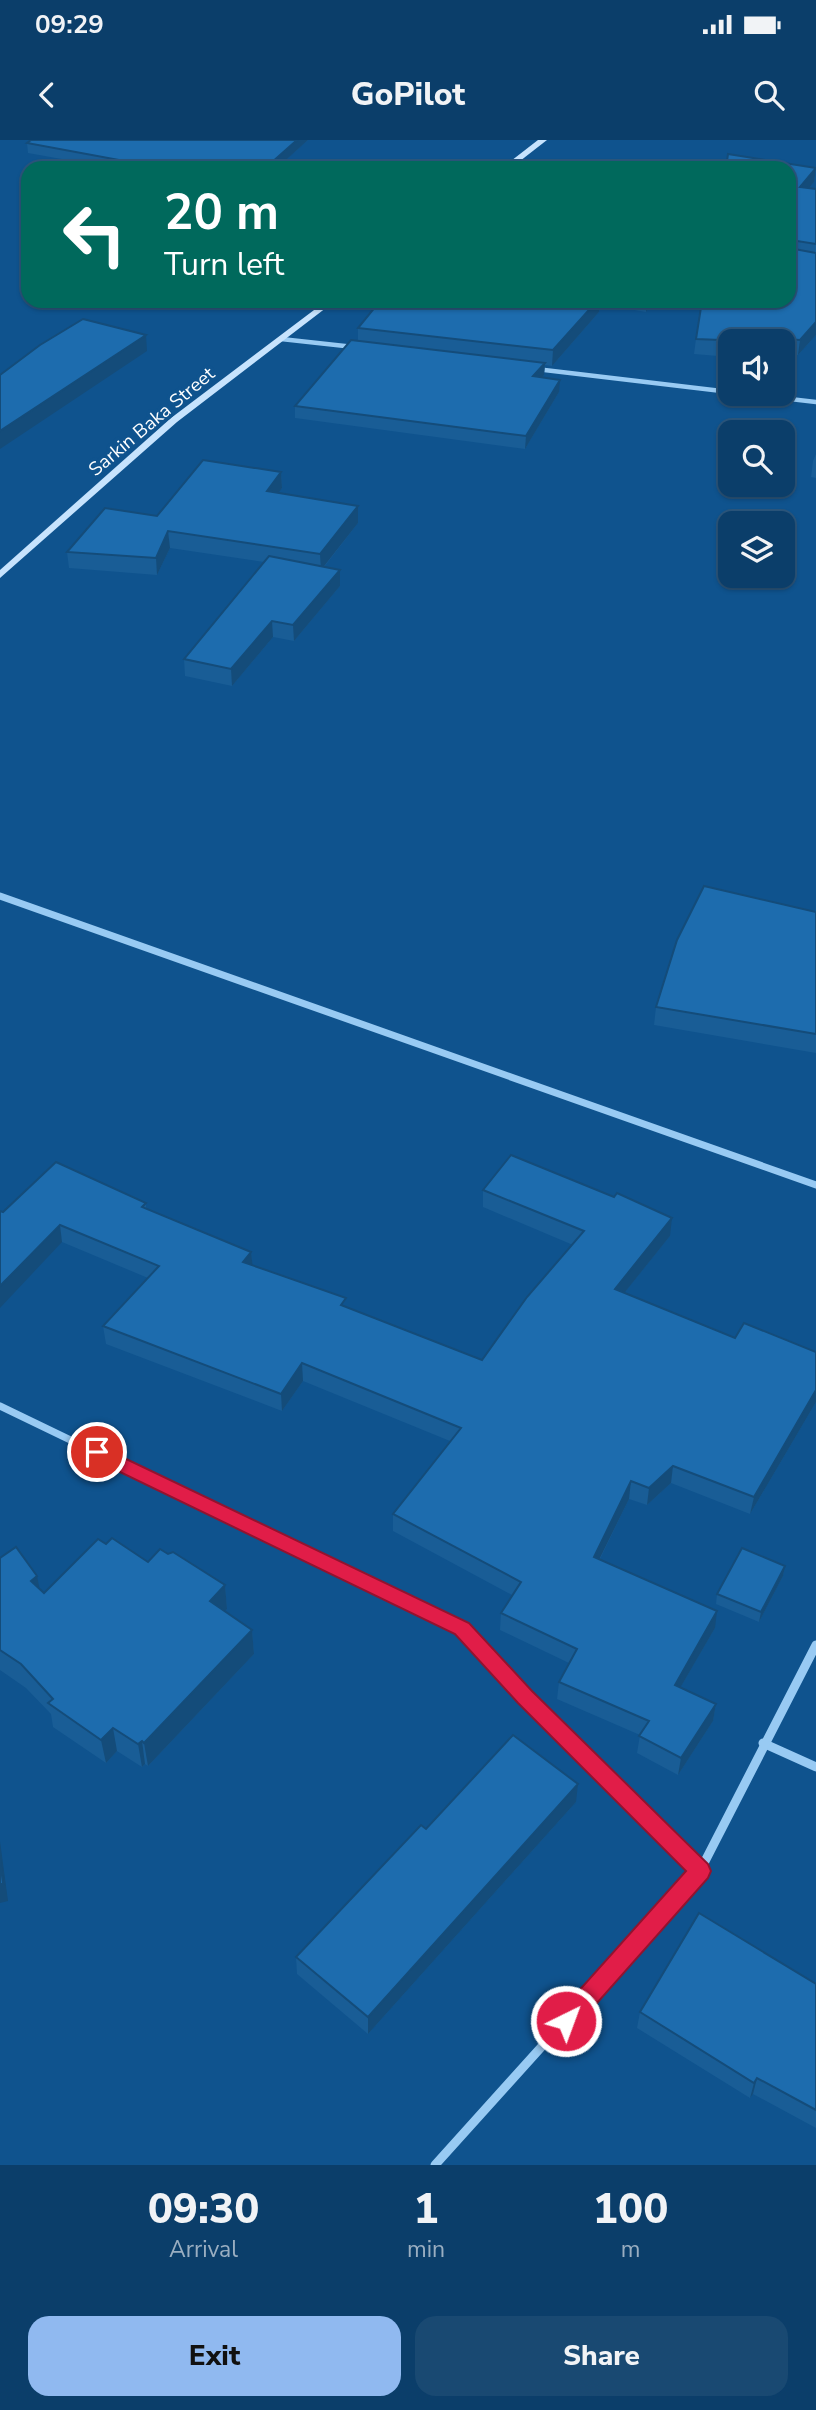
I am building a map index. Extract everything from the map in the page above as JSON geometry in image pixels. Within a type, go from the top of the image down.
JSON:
[{"type":"street","points":[[515,161],[543,140]]},
{"type":"street","name":"Sarkin Baka Street","points":[[0,575],[174,420],[322,308]]},
{"type":"street","points":[[281,339],[363,348]]},
{"type":"street","points":[[526,368],[718,391]]},
{"type":"street","points":[[795,400],[816,402]]},
{"type":"street","points":[[0,896],[816,1185]]},
{"type":"street","points":[[0,1406],[462,1629],[525,1697],[700,1871]]},
{"type":"street","points":[[435,2165],[700,1871],[763,1743],[816,1645]]},
{"type":"street","points":[[763,1743],[816,1767]]},
{"type":"building","points":[[31,140],[297,140],[273,161],[124,161],[27,143]]},
{"type":"building","points":[[728,154],[772,161],[727,161]]},
{"type":"building","points":[[796,165],[816,168],[800,187],[816,189],[816,244],[796,241]]},
{"type":"building","points":[[796,249],[816,253],[816,322],[800,340],[795,340],[795,329],[718,329],[718,340],[696,339],[701,308],[796,308]]},
{"type":"building","points":[[374,308],[591,308],[553,350],[358,328]]},
{"type":"building","points":[[83,319],[146,335],[0,431],[0,375],[40,345]]},
{"type":"building","points":[[351,340],[545,363],[533,376],[560,380],[526,436],[295,406]]},
{"type":"building","points":[[203,460],[281,472],[267,491],[358,506],[320,554],[168,531],[156,558],[67,552],[105,508],[157,516]]},
{"type":"building","points":[[269,556],[340,570],[293,625],[272,621],[231,669],[184,659]]},
{"type":"building","points":[[704,886],[816,912],[816,1034],[656,1007],[677,940]]},
{"type":"building","points":[[511,1155],[614,1197],[617,1193],[672,1218],[615,1289],[735,1338],[744,1323],[816,1352],[816,1390],[754,1497],[673,1466],[649,1488],[631,1481],[594,1557],[717,1611],[675,1685],[716,1704],[681,1758],[639,1736],[649,1721],[559,1682],[577,1649],[501,1613],[521,1582],[393,1514],[461,1428],[302,1363],[281,1394],[103,1326],[159,1266],[60,1225],[0,1286],[0,1211],[3,1212],[56,1162],[146,1203],[142,1207],[251,1252],[243,1262],[346,1298],[341,1305],[482,1360],[527,1297],[584,1231],[483,1190]]},
{"type":"building","points":[[112,1538],[148,1562],[160,1549],[168,1554],[173,1552],[225,1585],[210,1601],[252,1630],[144,1743],[142,1741],[138,1744],[113,1728],[101,1740],[48,1703],[53,1699],[21,1664],[0,1650],[0,1558],[16,1547],[37,1576],[31,1581],[44,1593],[98,1539],[106,1544]]},
{"type":"building","points":[[742,1548],[785,1566],[761,1612],[717,1594]]},
{"type":"building","points":[[513,1735],[578,1784],[368,2017],[296,1957],[421,1825],[426,1829]]},
{"type":"building","points":[[0,1859],[3,1884],[0,1884]]},
{"type":"building","points":[[699,1913],[816,1984],[816,2110],[757,2078],[754,2083],[640,2012]]},
{"type":"route","points":[[97,1452],[462,1629],[525,1697],[700,1871],[566,2021]]}]
